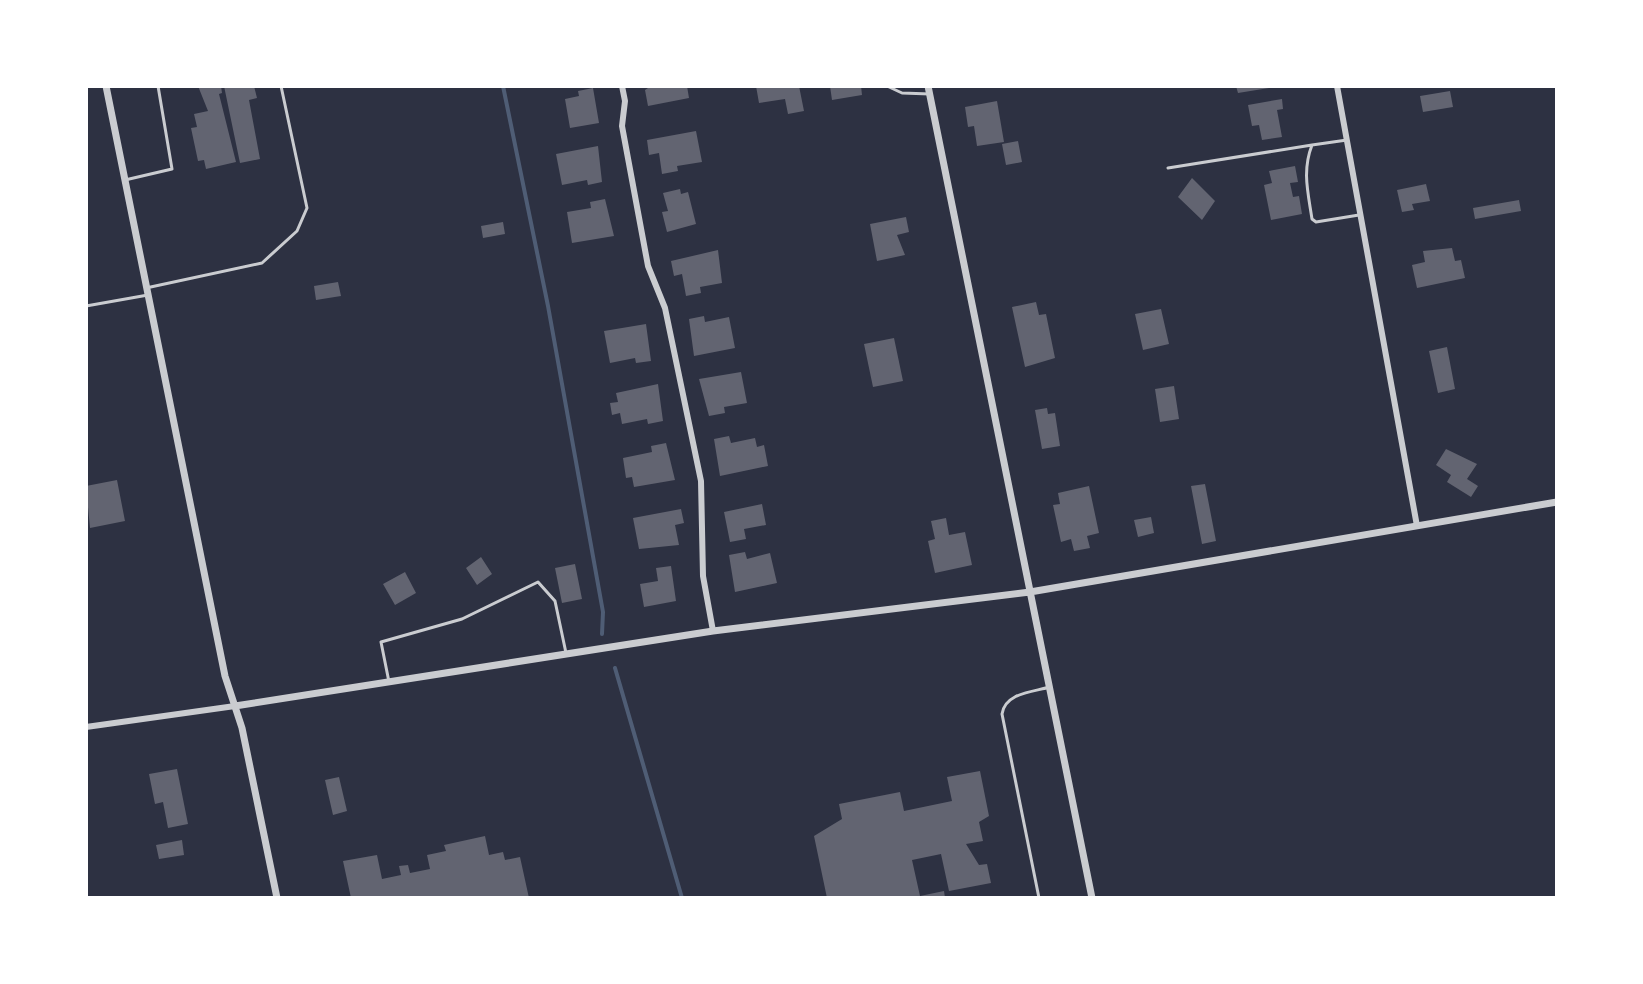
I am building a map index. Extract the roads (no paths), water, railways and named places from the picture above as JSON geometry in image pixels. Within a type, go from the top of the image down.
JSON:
[{"type":"street","points":[[106,86],[225,676],[235,706],[277,898]]},
{"type":"street","points":[[622,86],[625,101],[622,126],[648,266],[665,308],[701,481],[703,576],[713,631]]},
{"type":"street","points":[[1337,86],[1363,215],[1417,526]]},
{"type":"street","points":[[929,90],[1092,898]]},
{"type":"street","points":[[86,727],[713,631],[1030,592],[1557,502]]},
{"type":"lane","points":[[125,180],[172,169],[158,86]]},
{"type":"lane","points":[[86,306],[262,263],[297,231],[307,208],[281,86]]},
{"type":"lane","points":[[887,86],[902,93],[929,90]]},
{"type":"lane","points":[[1168,168],[1347,140]]},
{"type":"lane","points":[[1312,145],[1304,165],[1312,219],[1316,222],[1363,215]]},
{"type":"lane","points":[[389,682],[381,642],[462,619],[538,582],[555,601],[567,655]]},
{"type":"lane","points":[[1039,898],[1002,714],[1003,706],[1012,697],[1050,687]]},
{"type":"waterway","points":[[503,86],[548,306],[603,612],[602,634]]},
{"type":"waterway","points":[[615,668],[682,898]]}]
